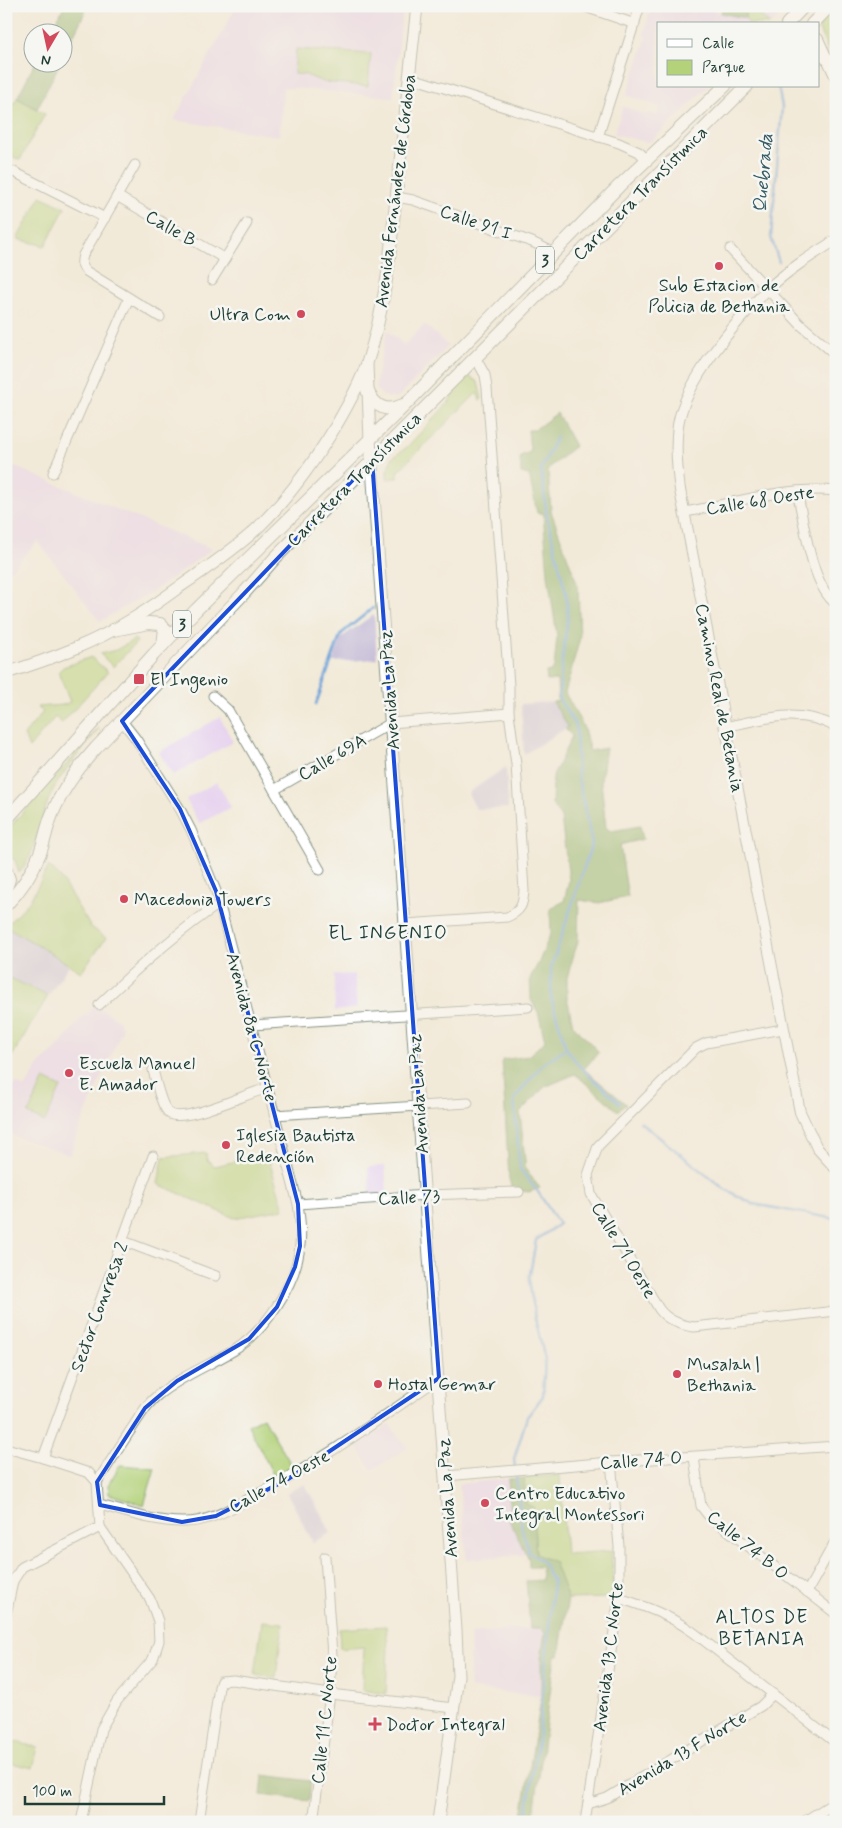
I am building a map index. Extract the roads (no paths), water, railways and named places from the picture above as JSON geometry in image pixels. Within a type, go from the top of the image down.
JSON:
[{"type":"main road","name":"Avenida Fernández de Córdoba","points":[[6,673],[87,644],[135,618],[215,562],[251,533],[270,514],[322,450],[367,364],[381,312],[388,271],[417,6]]},
{"type":"main road","points":[[789,22],[805,6]]},
{"type":"main road","points":[[814,22],[828,8]]},
{"type":"main road","name":"Carretera Transístmica","points":[[6,820],[196,610],[408,402],[646,159],[723,88]]},
{"type":"main road","name":"Carretera Transístmica","points":[[6,905],[28,878],[40,853],[53,812],[74,774],[275,558],[745,88]]},
{"type":"main road","name":"Avenida La Paz","points":[[367,364],[370,440],[426,1195],[458,1676],[438,1822]]},
{"type":"main road","points":[[367,390],[374,403],[386,409],[394,409],[408,402]]},
{"type":"main road","points":[[113,630],[149,623],[160,624],[165,629],[163,645]]},
{"type":"main road","points":[[6,871],[9,879],[6,888]]},
{"type":"street","points":[[582,6],[635,24]]},
{"type":"street","points":[[598,136],[640,6]]},
{"type":"street","points":[[805,6],[811,22]]},
{"type":"street","points":[[822,55],[836,78]]},
{"type":"street","points":[[409,77],[598,136],[639,152],[646,159]]},
{"type":"street","points":[[135,165],[83,255],[82,266],[86,271],[160,317]]},
{"type":"street","points":[[7,170],[105,218]]},
{"type":"street","name":"Calle B","points":[[117,196],[225,259]]},
{"type":"street","name":"Calle 91 I","points":[[396,197],[413,200],[532,242],[553,252]]},
{"type":"street","points":[[212,280],[247,223]]},
{"type":"street","name":"Camino Real de Betania","points":[[836,240],[805,258],[768,289],[724,338],[696,380],[686,399],[678,424],[676,445],[679,483],[724,727],[800,1112],[818,1148],[836,1170]]},
{"type":"street","name":"Camino Real de Betania","points":[[805,258],[836,247]]},
{"type":"street","points":[[730,249],[800,324],[836,356]]},
{"type":"street","points":[[53,474],[129,298]]},
{"type":"street","points":[[406,924],[508,917],[517,913],[522,905],[524,891],[516,764],[509,713],[508,676],[487,388],[484,375],[475,358]]},
{"type":"street","points":[[797,491],[820,585],[830,600],[836,604]]},
{"type":"street","name":"Calle 68 Oeste","points":[[685,512],[797,491],[836,491]]},
{"type":"street","points":[[213,696],[228,710],[320,870]]},
{"type":"street","name":"Calle 69A","points":[[274,790],[391,723],[509,713]]},
{"type":"street","points":[[724,727],[774,717],[796,715],[816,718],[836,727]]},
{"type":"street","name":"Avenida 8a C Norte","points":[[97,1482],[145,1408],[156,1396],[200,1367],[234,1350],[249,1339],[277,1307],[295,1267],[300,1246],[298,1204],[216,891],[191,830],[180,809],[136,739],[122,721]]},
{"type":"street","points":[[99,1005],[128,976],[182,930],[220,904]]},
{"type":"street","points":[[252,1025],[528,1007]]},
{"type":"street","name":"Calle 71 Oeste","points":[[783,1029],[706,1043],[696,1048],[598,1146],[588,1175],[591,1194],[659,1309],[664,1316],[678,1323],[694,1327],[836,1311]]},
{"type":"street","points":[[153,1070],[163,1106],[170,1114],[183,1116],[195,1114],[252,1091],[268,1088]]},
{"type":"street","points":[[274,1115],[468,1102]]},
{"type":"street","name":"Sector Conrresa 2","points":[[43,1458],[153,1156]]},
{"type":"street","name":"Calle 73","points":[[298,1204],[426,1195],[519,1192]]},
{"type":"street","points":[[123,1241],[216,1276]]},
{"type":"street","name":"Calle 74 Oeste","points":[[100,1505],[158,1519],[182,1522],[216,1516],[288,1479],[439,1378]]},
{"type":"street","name":"Calle 74 O","points":[[446,1476],[836,1446]]},
{"type":"street","points":[[6,1448],[89,1473],[97,1482],[100,1527],[150,1599],[158,1621],[159,1641],[154,1659],[117,1701],[101,1729],[81,1822]]},
{"type":"street","name":"Calle 74 B O","points":[[694,1457],[701,1506],[708,1515],[836,1614]]},
{"type":"street","name":"Avenida 13 C Norte","points":[[585,1822],[619,1598],[618,1546],[611,1462]]},
{"type":"street","points":[[6,1616],[13,1581],[22,1566],[100,1527]]},
{"type":"street","points":[[808,1592],[836,1540]]},
{"type":"street","name":"Calle 11 C Norte","points":[[313,1822],[330,1694],[332,1655],[325,1557]]},
{"type":"street","points":[[619,1598],[672,1618],[693,1632],[836,1744]]},
{"type":"street","points":[[200,1822],[221,1681],[233,1680],[330,1694],[454,1708]]},
{"type":"street","name":"Avenida 13 F Norte","points":[[588,1804],[607,1798],[761,1706],[773,1694]]},
{"type":"street","points":[[804,1822],[836,1802]]},
{"type":"waterway","name":"Quebrada","points":[[739,6],[744,12]]},
{"type":"waterway","name":"Quebrada","points":[[778,88],[782,107],[771,237],[779,262]]},
{"type":"waterway","points":[[525,1822],[539,1735],[553,1582],[542,1561],[529,1553],[522,1529],[514,1459],[527,1417],[543,1396],[545,1359],[535,1318],[529,1280],[536,1240],[559,1224],[520,1169],[514,1099],[543,1064],[566,1048],[551,997],[551,968],[592,843],[578,778],[576,726],[559,699],[568,617],[566,593],[547,517],[541,469],[556,438]]},
{"type":"waterway","points":[[316,704],[341,634],[373,608]]},
{"type":"waterway","points":[[566,1048],[579,1066],[620,1103]]},
{"type":"waterway","points":[[640,1122],[723,1188],[753,1204],[836,1219]]},
{"type":"place","name":"Sub Estacion de Policia de Bethania","points":[[719,266]]},
{"type":"place","name":"Ultra Com","points":[[301,314]]},
{"type":"place","name":"El Ingenio","points":[[139,679]]},
{"type":"place","name":"Macedonia Towers","points":[[124,899]]},
{"type":"place","name":"Escuela Manuel E. Amador","points":[[69,1073]]},
{"type":"place","name":"Iglesia Bautista Redención","points":[[226,1145]]},
{"type":"place","name":"Musalah | Bethania","points":[[677,1374]]},
{"type":"place","name":"Hostal Gemar","points":[[378,1384]]},
{"type":"place","name":"Centro Educativo Integral Montessori","points":[[485,1503]]},
{"type":"place","name":"Doctor Integral","points":[[375,1724]]},
{"type":"district","name":"EL INGENIO","points":[[388,932]]},
{"type":"district","name":"ALTOS DE BETANIA","points":[[762,1627]]}]
